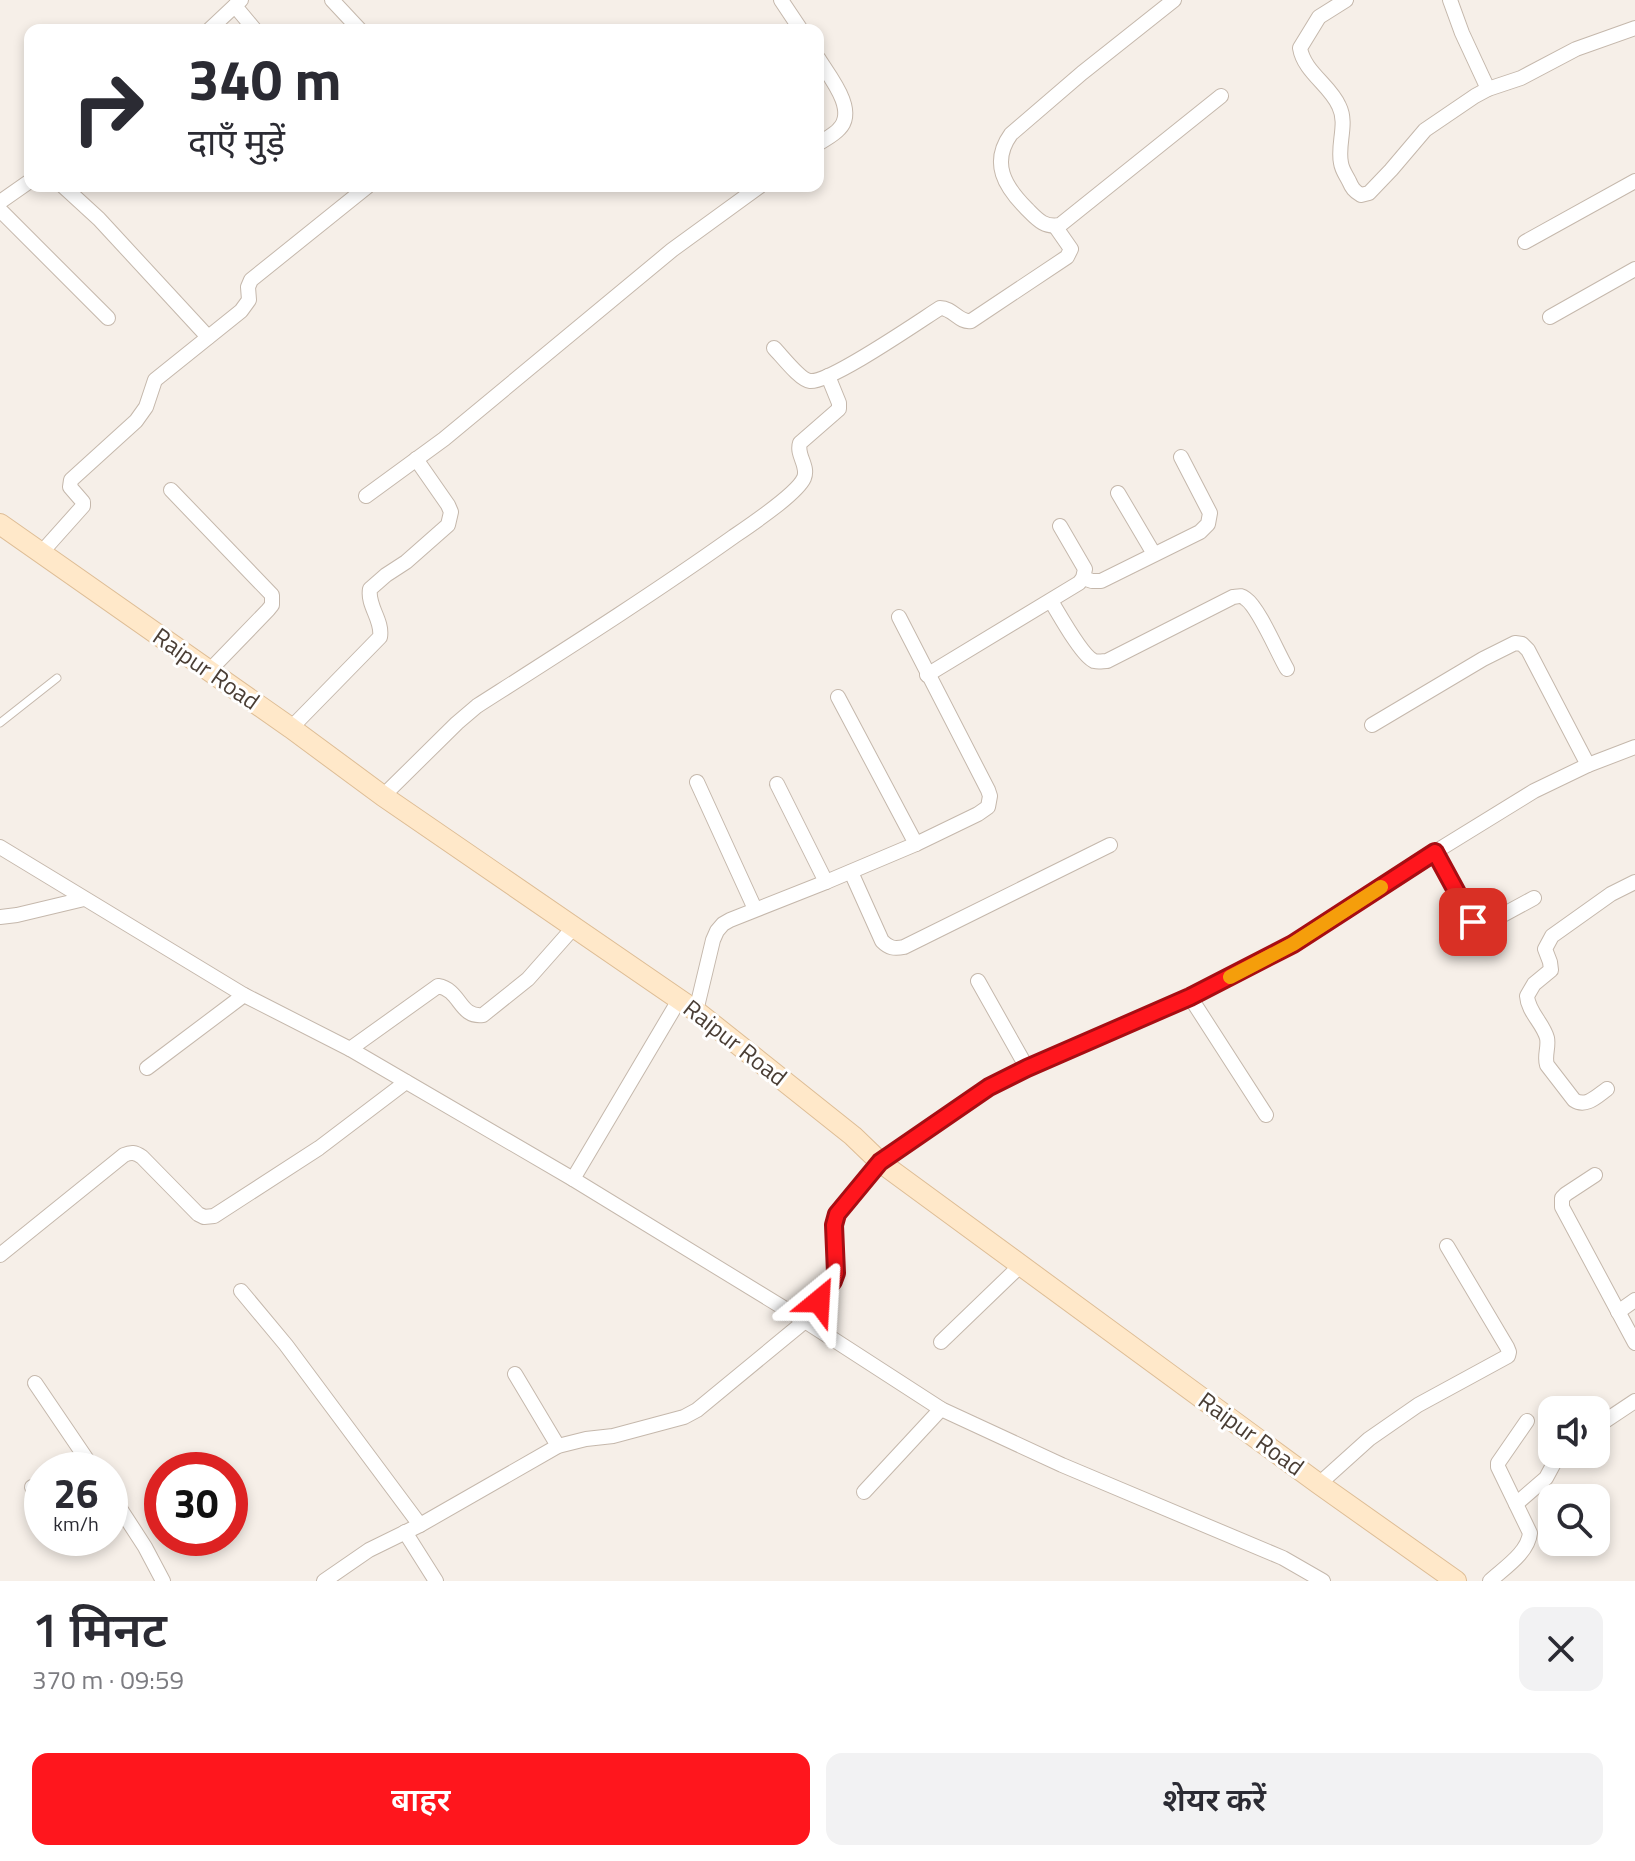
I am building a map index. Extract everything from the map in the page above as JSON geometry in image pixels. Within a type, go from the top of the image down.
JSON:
[{"type":"main road","name":"Raipur Road","points":[[0,524],[383,796],[687,1006],[853,1136],[880,1162],[1456,1581]]},
{"type":"street","points":[[332,0],[354,24]]},
{"type":"street","points":[[781,0],[797,24]]},
{"type":"street","points":[[1174,0],[1011,134],[1005,143],[1002,175],[1007,185],[1041,222],[1046,226],[1060,225],[1221,96]]},
{"type":"street","points":[[1346,0],[1319,17],[1300,52],[1339,106],[1343,122],[1341,165],[1354,191],[1361,195],[1369,193],[1425,130],[1488,89],[1521,78],[1576,49],[1635,28]]},
{"type":"street","points":[[1450,0],[1488,89]]},
{"type":"street","points":[[215,24],[238,3],[251,24]]},
{"type":"street","points":[[824,68],[843,99],[846,116],[839,129],[824,140]]},
{"type":"street","points":[[1525,242],[1635,181]]},
{"type":"street","points":[[0,202],[24,185]]},
{"type":"street","points":[[70,192],[99,219],[208,337]]},
{"type":"street","points":[[41,553],[83,506],[70,487],[71,480],[142,413],[155,380],[247,305],[251,280],[361,192]]},
{"type":"street","points":[[366,496],[444,439],[672,250],[752,192]]},
{"type":"street","points":[[0,210],[108,318]]},
{"type":"street","points":[[774,348],[803,379],[814,381],[847,367],[940,308],[948,309],[964,322],[971,321],[1067,257],[1071,249],[1055,226]]},
{"type":"street","points":[[1550,317],[1635,269]]},
{"type":"street","points":[[383,796],[477,706],[699,562],[770,511],[795,488],[805,473],[798,451],[800,443],[839,409],[828,376]]},
{"type":"street","points":[[1083,578],[1101,581],[1200,532],[1210,520],[1210,513],[1181,457]]},
{"type":"street","points":[[291,728],[380,637],[381,629],[368,596],[370,589],[448,525],[451,512],[448,505],[416,459]]},
{"type":"street","points":[[171,490],[272,595],[272,605],[268,610],[209,671]]},
{"type":"street","points":[[1118,493],[1154,554]]},
{"type":"street","points":[[927,675],[1072,588],[1083,578],[1083,564],[1060,526]]},
{"type":"street","points":[[1051,601],[1085,654],[1100,662],[1240,596],[1254,608],[1287,669]]},
{"type":"street","points":[[573,1179],[687,1006],[717,931],[730,920],[916,844],[988,807],[990,796],[899,617]]},
{"type":"street","points":[[1372,725],[1483,659],[1519,643],[1528,650],[1588,765]]},
{"type":"street","points":[[838,697],[916,844]]},
{"type":"street","points":[[324,1581],[369,1550],[420,1525],[558,1446],[613,1436],[684,1417],[697,1410],[805,1321],[836,1276],[834,1225],[839,1210],[880,1162],[989,1087],[1190,997],[1293,944],[1534,791],[1635,747]]},
{"type":"street","points":[[697,782],[755,909]]},
{"type":"street","points":[[777,784],[826,882]]},
{"type":"street","points":[[851,872],[882,941],[896,949],[1110,845]]},
{"type":"street","points":[[0,847],[244,995],[350,1049],[573,1179],[805,1321],[941,1409],[1062,1465],[1283,1558],[1323,1581]]},
{"type":"street","points":[[1435,852],[1475,925],[1486,924],[1534,898]]},
{"type":"street","points":[[1607,1089],[1585,1104],[1574,1100],[1547,1065],[1547,1037],[1529,1007],[1527,996],[1534,984],[1551,970],[1545,949],[1552,936],[1611,894],[1635,882]]},
{"type":"street","points":[[0,917],[84,899]]},
{"type":"street","points":[[350,1049],[438,986],[451,992],[469,1014],[483,1015],[528,979],[574,927]]},
{"type":"street","points":[[978,981],[1027,1068]]},
{"type":"street","points":[[147,1068],[244,995]]},
{"type":"street","points":[[1190,997],[1266,1115]]},
{"type":"street","points":[[0,1255],[130,1152],[142,1157],[198,1214],[214,1216],[319,1148],[406,1082]]},
{"type":"street","points":[[1595,1175],[1566,1194],[1562,1198],[1562,1207],[1635,1343]]},
{"type":"street","points":[[1319,1484],[1369,1439],[1418,1405],[1508,1356],[1507,1347],[1447,1246]]},
{"type":"street","points":[[941,1342],[1021,1265]]},
{"type":"street","points":[[241,1291],[286,1345],[420,1525]]},
{"type":"street","points":[[1618,1312],[1635,1300]]},
{"type":"street","points":[[515,1374],[558,1446]]},
{"type":"street","points":[[35,1383],[82,1452]]},
{"type":"street","points":[[1610,1418],[1635,1401]]},
{"type":"street","points":[[864,1492],[941,1409]]},
{"type":"street","points":[[1490,1581],[1528,1543],[1530,1533],[1498,1463],[1527,1421]]},
{"type":"street","points":[[1516,1504],[1546,1478],[1551,1468]]},
{"type":"street","points":[[128,1527],[145,1547],[163,1581]]},
{"type":"street","points":[[405,1532],[436,1581]]},
{"type":"lane","points":[[0,723],[57,678]]},
{"type":"slow traffic","points":[[1230,977],[1293,944],[1381,887]]},
{"type":"route","points":[[819,1301],[836,1276],[834,1225],[839,1210],[880,1162],[989,1087],[1190,997],[1293,944],[1435,852],[1473,922]]}]
